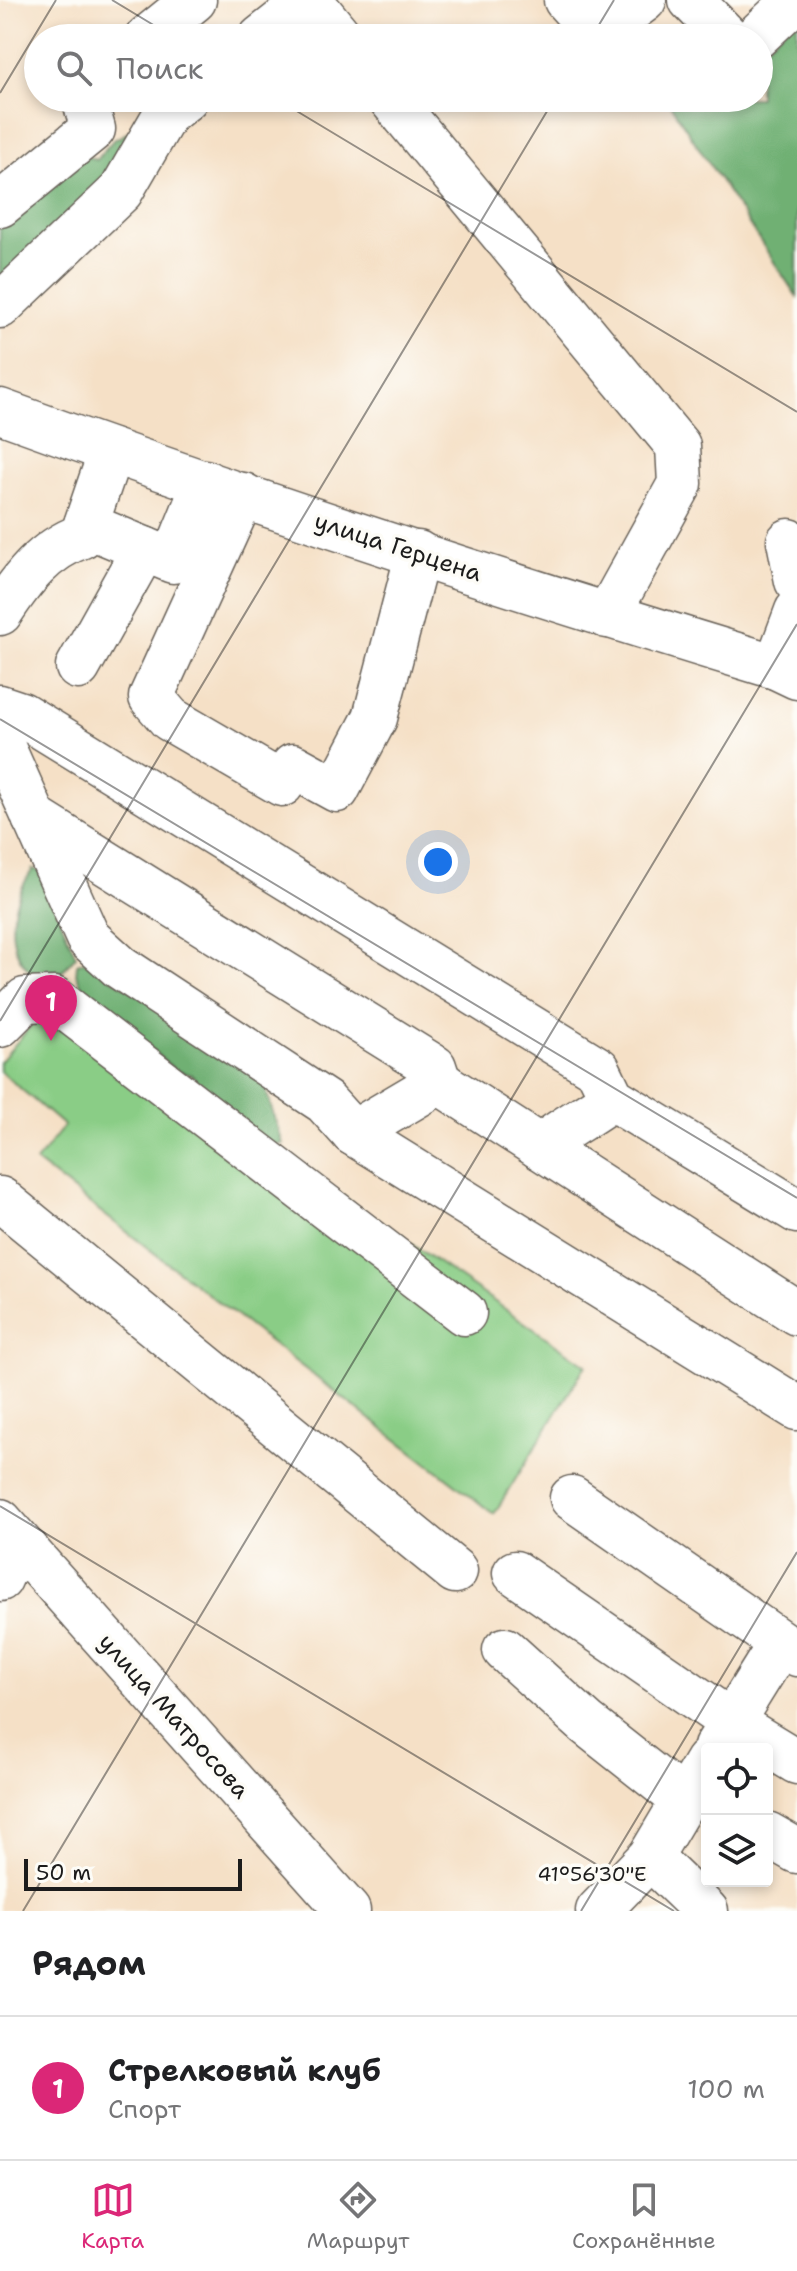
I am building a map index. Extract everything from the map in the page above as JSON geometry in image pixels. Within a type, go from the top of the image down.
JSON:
[{"type":"street","points":[[164,24],[194,0]]},
{"type":"street","points":[[279,24],[309,0],[329,24]]},
{"type":"street","points":[[566,0],[583,19],[600,20],[621,18],[644,0]]},
{"type":"street","points":[[691,0],[714,24]]},
{"type":"street","points":[[770,24],[789,6]]},
{"type":"street","points":[[0,205],[93,129],[88,112]]},
{"type":"street","points":[[0,306],[121,191],[169,112]]},
{"type":"street","points":[[402,112],[678,446],[680,484],[607,616]]},
{"type":"street","name":"улица Герцена","points":[[0,411],[224,489],[786,672]]},
{"type":"street","points":[[0,613],[24,577],[60,545],[82,536],[111,451]]},
{"type":"street","points":[[86,525],[173,561],[224,489]]},
{"type":"street","points":[[224,489],[151,697],[170,719],[282,784],[293,766],[337,790],[375,718],[418,553]]},
{"type":"street","points":[[78,667],[144,549]]},
{"type":"street","points":[[786,672],[797,611]]},
{"type":"street","points":[[0,707],[21,714],[598,1069],[612,1098],[797,1211]]},
{"type":"street","points":[[0,741],[88,938],[120,967],[325,1102],[353,1133],[797,1408]]},
{"type":"street","points":[[34,818],[434,1067],[439,1082],[797,1313]]},
{"type":"street","points":[[0,1025],[25,1000],[54,999],[464,1313]]},
{"type":"street","points":[[353,1133],[439,1082]]},
{"type":"street","points":[[540,1147],[562,1129],[580,1122],[612,1098]]},
{"type":"street","points":[[0,1199],[455,1571]]},
{"type":"street","points":[[572,1498],[788,1649],[723,1736]]},
{"type":"street","name":"улица Матросова","points":[[9,1550],[348,1911]]},
{"type":"street","points":[[515,1573],[723,1736],[797,1762]]},
{"type":"street","points":[[505,1650],[587,1724],[697,1787],[650,1857],[598,1911]]},
{"type":"street","points":[[773,1837],[797,1851]]},
{"type":"street","points":[[650,1857],[706,1911]]},
{"type":"green space","points":[[797,18],[797,297],[675,112],[773,112],[773,39]]},
{"type":"green space","points":[[129,132],[135,141],[115,180],[0,290],[0,225],[83,155],[96,160],[113,140]]},
{"type":"green space","points":[[33,869],[40,871],[76,956],[61,973],[44,982],[20,958],[12,930],[18,899]]},
{"type":"green space","points":[[84,961],[269,1075],[266,1091],[283,1144],[272,1145],[209,1097],[192,1075],[175,1070],[115,1017],[110,1007],[88,999],[76,974],[77,964]]},
{"type":"green space","points":[[68,982],[297,1165],[586,1365],[494,1514],[36,1162],[64,1126],[0,1071],[0,1062]]},
{"type":"place","name":"Стрелковый клуб","points":[[51,1041]]}]
